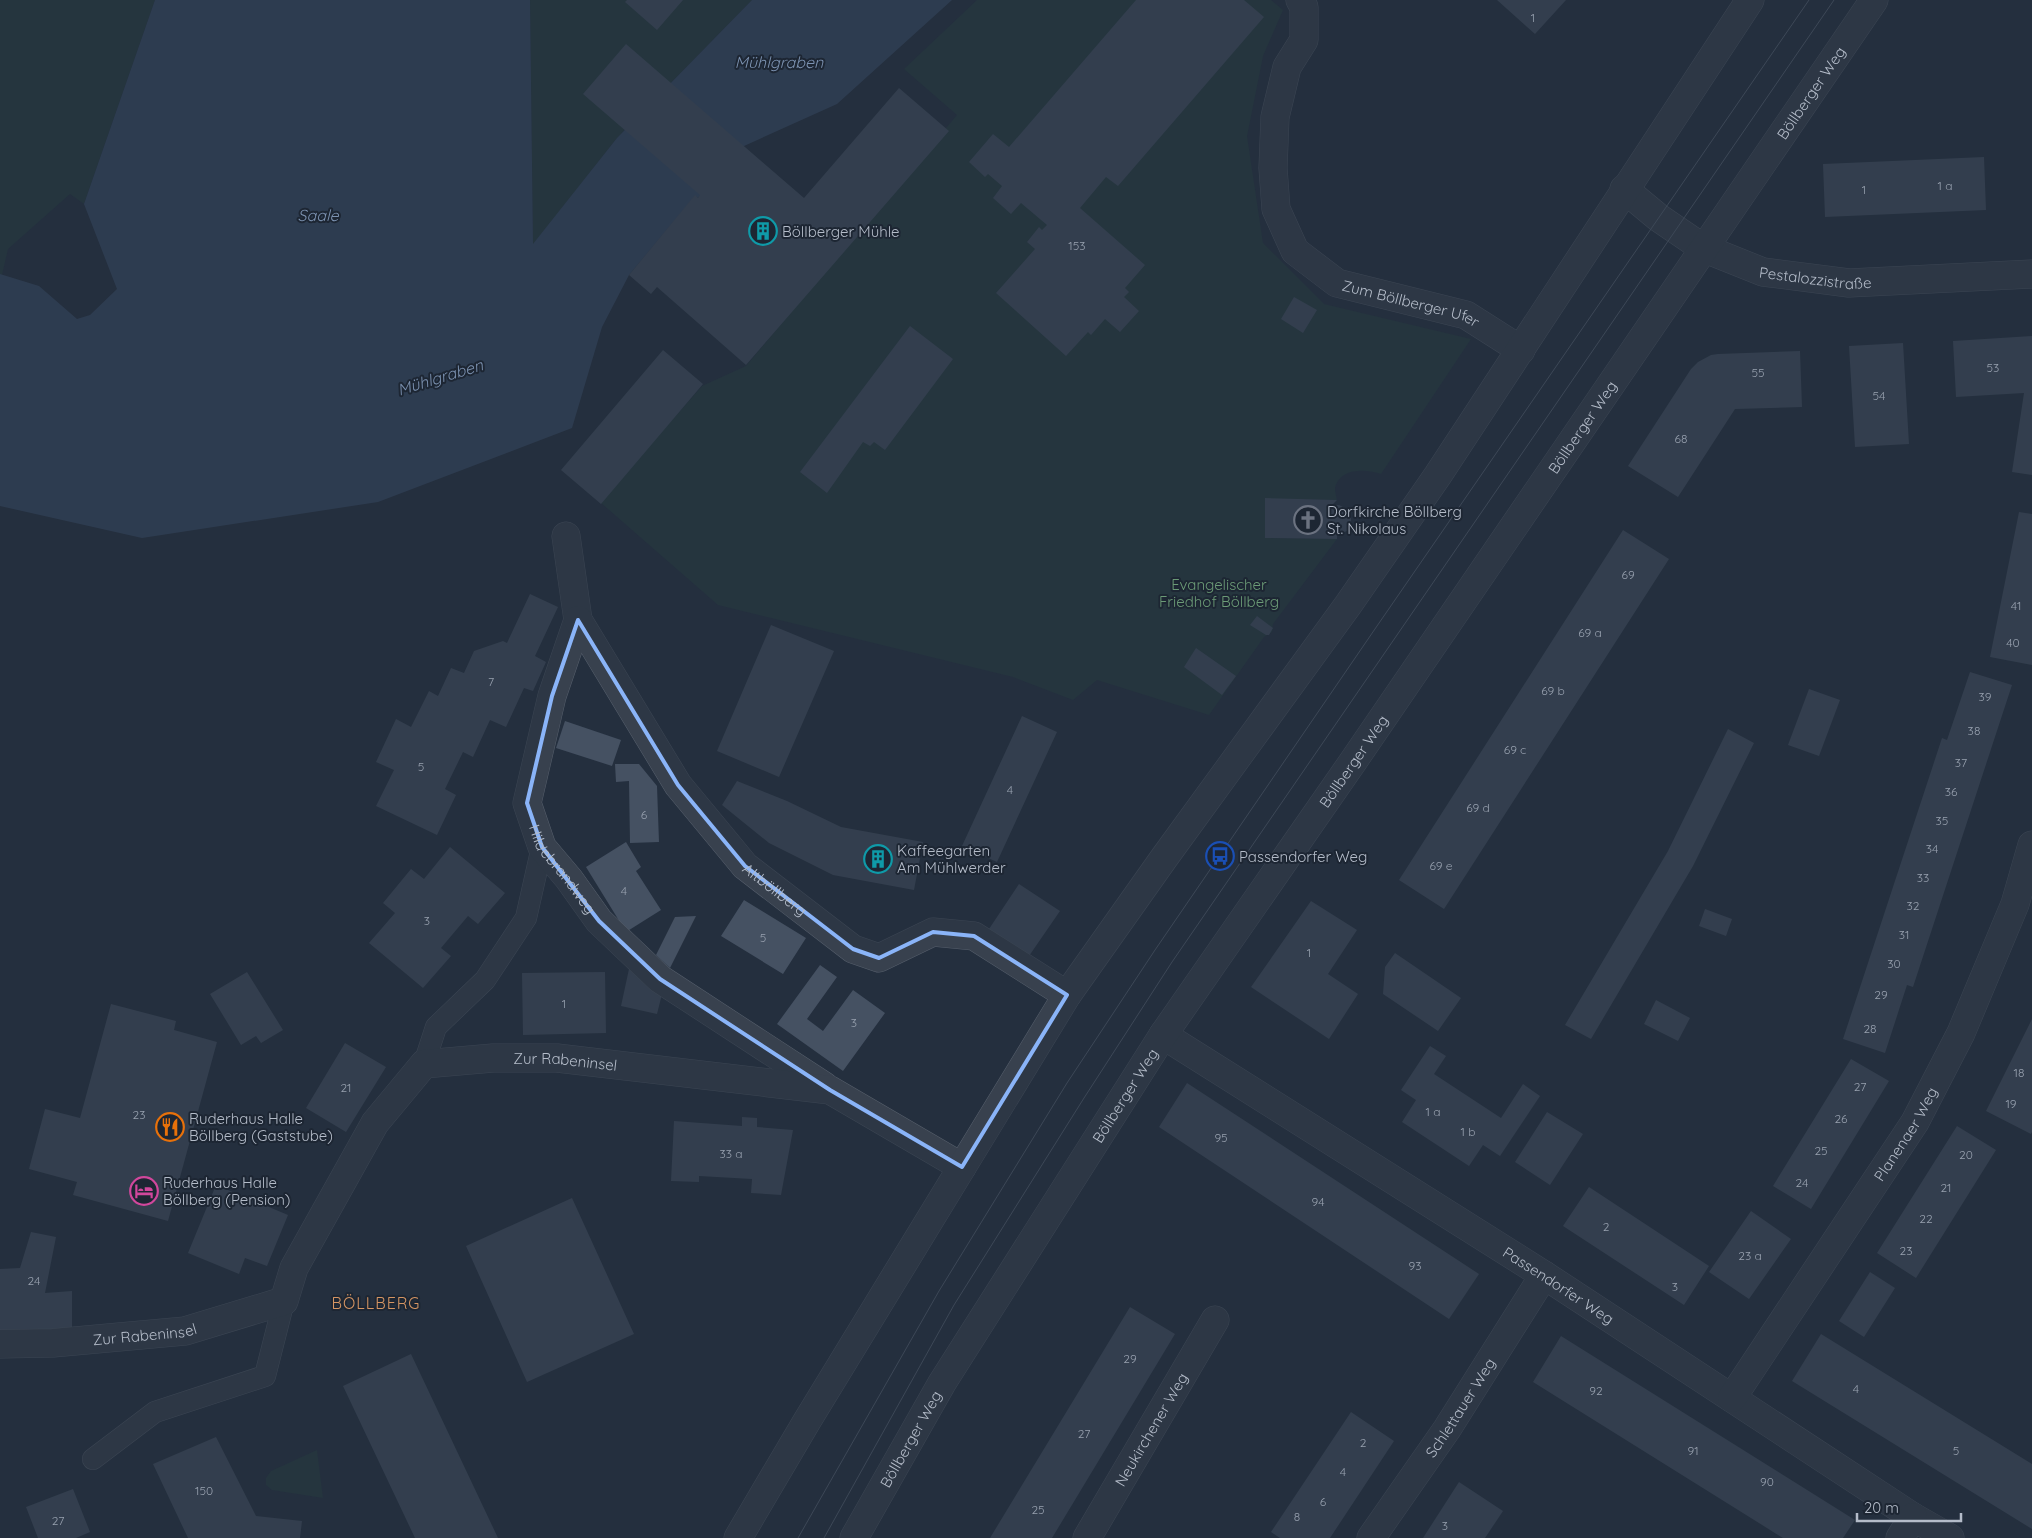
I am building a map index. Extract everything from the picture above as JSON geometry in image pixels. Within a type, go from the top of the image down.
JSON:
[{"type":"street","name":"Zum Böllberger Ufer","points":[[1300,0],[1304,7],[1304,40],[1287,67],[1275,117],[1273,168],[1276,209],[1295,250],[1337,283],[1466,315],[1521,350]]},
{"type":"street","points":[[738,1538],[1067,995],[1348,605],[1438,475],[1624,189],[1750,0]]},
{"type":"street","name":"Böllberger Weg","points":[[854,1538],[948,1375],[1163,1035],[1874,0]]},
{"type":"street","name":"Pestalozzistraße","points":[[1624,189],[1659,218],[1703,248],[1764,272],[1849,283],[2032,274]]},
{"type":"street","name":"Hildebrandweg","points":[[566,536],[578,620],[552,696],[527,803],[542,847],[569,879],[598,921],[660,979],[830,1090]]},
{"type":"street","name":"Altböllberg","points":[[578,620],[678,785],[745,866],[853,949],[879,958],[933,932],[974,936],[1067,995]]},
{"type":"street","name":"Planenaer Weg","points":[[1732,1398],[1915,1122],[1969,1015],[2015,904],[2032,845]]},
{"type":"street","name":"Passendorfer Weg","points":[[1163,1035],[1544,1275],[1732,1398],[1906,1528],[1950,1538]]},
{"type":"street","name":"Zur Rabeninsel","points":[[424,1064],[493,1058],[557,1058],[830,1090],[962,1167]]},
{"type":"street","points":[[284,1301],[294,1268],[375,1123],[424,1064]]},
{"type":"street","name":"Schlettauer Weg","points":[[1371,1538],[1447,1429],[1544,1275]]},
{"type":"street","name":"Zur Rabeninsel","points":[[0,1344],[54,1343],[185,1330],[284,1301]]},
{"type":"street","name":"Neukirchener Weg","points":[[1088,1538],[1215,1320]]},
{"type":"lane","points":[[424,1064],[436,1027],[485,980],[526,918],[542,847]]},
{"type":"lane","points":[[93,1459],[155,1412],[265,1376],[284,1301]]},
{"type":"highlighted area","points":[[578,620],[678,785],[745,866],[853,949],[879,958],[933,932],[974,936],[1067,995],[962,1167],[830,1090],[660,979],[599,921],[542,847],[527,803],[552,696]]},
{"type":"green space","points":[[0,0],[155,0],[84,204],[70,194],[8,249],[2,275],[0,274]]},
{"type":"green space","points":[[530,0],[752,0],[617,138],[533,245]]},
{"type":"green space","name":"Evangelischer Friedhof Böllberg","points":[[977,0],[1271,0],[1283,10],[1263,56],[1247,136],[1263,243],[1324,304],[1471,339],[1381,474],[1369,471],[1355,471],[1342,476],[1335,488],[1337,500],[1265,499],[1265,538],[1337,539],[1273,624],[1272,632],[1264,637],[1209,715],[1097,680],[1073,700],[1013,677],[718,605],[600,502],[702,386],[746,366],[957,115],[904,69]]},
{"type":"green space","points":[[317,1450],[323,1498],[272,1490],[266,1485],[266,1478],[271,1471]]},
{"type":"water","name":"Saale","points":[[155,0],[530,0],[533,244],[617,138],[752,0],[952,0],[837,104],[744,146],[698,198],[695,196],[629,275],[602,327],[572,428],[378,502],[142,538],[0,506],[0,274],[39,286],[77,319],[90,315],[117,289],[84,204]]},
{"type":"building","points":[[627,0],[683,0],[657,30],[625,2]]},
{"type":"building","points":[[1136,0],[1244,0],[1264,17],[1118,186],[1106,177],[1080,208],[1145,265],[1125,288],[1129,292],[1124,297],[1139,311],[1120,332],[1105,319],[1091,335],[1088,332],[1066,356],[996,293],[1035,249],[1027,242],[1039,227],[1042,230],[1047,225],[1021,203],[1011,214],[993,198],[1002,186],[988,174],[985,177],[969,162],[993,134],[1009,147]]},
{"type":"building","points":[[1497,0],[1566,0],[1535,34]]},
{"type":"building","name":"Böllberger Mühle","points":[[626,44],[804,198],[899,88],[949,131],[746,365],[657,287],[651,294],[629,275],[695,195],[698,198],[700,195],[583,94]]},
{"type":"building","points":[[1984,157],[1986,210],[1825,217],[1823,164]]},
{"type":"building","points":[[1294,297],[1317,310],[1303,333],[1281,319]]},
{"type":"building","points":[[910,326],[953,359],[885,450],[874,442],[870,446],[863,442],[827,493],[800,472]]},
{"type":"building","points":[[2032,336],[2032,475],[2012,472],[2024,393],[1956,397],[1953,341]]},
{"type":"building","points":[[1903,343],[1909,444],[1855,447],[1849,346]]},
{"type":"building","points":[[663,350],[703,384],[601,504],[561,470]]},
{"type":"building","points":[[1800,351],[1802,407],[1735,409],[1678,497],[1628,466],[1691,369],[1698,362],[1711,355],[1718,354]]},
{"type":"building","name":"Dorfkirche Böllberg St. Nikolaus","points":[[1265,498],[1337,500],[1332,505],[1339,505],[1345,508],[1351,517],[1351,524],[1347,531],[1337,535],[1337,539],[1265,538]]},
{"type":"building","points":[[2019,512],[2032,514],[2032,665],[1990,657]]},
{"type":"building","points":[[1623,530],[1669,559],[1444,909],[1399,880]]},
{"type":"building","points":[[530,594],[558,607],[535,656],[546,662],[533,691],[524,688],[506,727],[490,720],[473,757],[463,752],[445,789],[456,795],[437,835],[376,806],[394,770],[376,762],[396,719],[411,727],[429,691],[438,696],[451,668],[464,673],[474,651],[503,641],[507,643]]},
{"type":"building","points":[[1257,616],[1273,628],[1269,635],[1250,625]]},
{"type":"building","points":[[771,625],[834,651],[779,777],[717,751]]},
{"type":"building","points":[[1196,648],[1236,676],[1222,695],[1184,667]]},
{"type":"building","points":[[1970,672],[2012,685],[1913,987],[1907,985],[1885,1053],[1843,1039],[1942,738],[1947,740]]},
{"type":"building","points":[[1809,689],[1840,700],[1819,756],[1788,745]]},
{"type":"building","name":"Kaffeegarten Am Mühlwerder","points":[[1022,716],[1057,732],[997,862],[962,846]]},
{"type":"building","points":[[565,721],[621,740],[612,766],[556,748]]},
{"type":"building","points":[[1728,729],[1754,743],[1693,866],[1591,1039],[1565,1025],[1668,851]]},
{"type":"building","points":[[615,764],[639,764],[657,786],[659,842],[630,843],[629,781],[616,782]]},
{"type":"building","points":[[737,781],[787,801],[841,827],[923,842],[914,890],[833,875],[769,843],[722,805]]},
{"type":"building","points":[[626,842],[641,867],[636,871],[661,910],[626,932],[586,867]]},
{"type":"building","points":[[450,847],[505,893],[478,924],[468,916],[441,948],[451,956],[423,988],[369,943],[395,913],[383,903],[411,869],[424,879]]},
{"type":"building","points":[[1019,884],[1060,911],[1029,956],[989,929]]},
{"type":"building","points":[[744,900],[806,938],[783,974],[721,936]]},
{"type":"building","points":[[1311,901],[1357,930],[1328,974],[1358,994],[1329,1039],[1251,987]]},
{"type":"building","points":[[1705,909],[1732,919],[1726,936],[1699,926]]},
{"type":"building","points":[[696,916],[670,968],[656,955],[675,917]]},
{"type":"building","points":[[1395,953],[1461,998],[1438,1031],[1383,994],[1385,967]]},
{"type":"building","points":[[820,965],[837,977],[807,1019],[823,1031],[853,990],[885,1013],[843,1071],[777,1024]]},
{"type":"building","points":[[629,969],[663,990],[657,1014],[621,1006]]},
{"type":"building","points":[[247,972],[283,1030],[261,1043],[256,1036],[241,1045],[210,994]]},
{"type":"building","points":[[605,972],[606,1033],[523,1035],[522,973]]},
{"type":"building","points":[[1656,1000],[1690,1018],[1678,1041],[1644,1024]]},
{"type":"building","points":[[111,1004],[176,1021],[174,1030],[217,1042],[168,1221],[73,1195],[77,1182],[29,1169],[45,1109],[80,1118]]},
{"type":"building","points":[[2032,1019],[2032,1132],[2031,1134],[1986,1111]]},
{"type":"building","points":[[345,1043],[386,1067],[346,1132],[306,1108]]},
{"type":"building","points":[[1430,1046],[1446,1056],[1434,1074],[1501,1118],[1523,1084],[1540,1096],[1500,1156],[1483,1145],[1469,1166],[1402,1122],[1416,1100],[1401,1090]]},
{"type":"building","points":[[1851,1059],[1889,1081],[1811,1209],[1773,1186]]},
{"type":"building","points":[[1187,1083],[1479,1274],[1449,1319],[1159,1127]]},
{"type":"building","points":[[1547,1112],[1583,1134],[1550,1185],[1515,1162]]},
{"type":"building","points":[[742,1117],[757,1118],[757,1127],[793,1130],[781,1195],[751,1193],[752,1179],[699,1176],[699,1182],[671,1181],[674,1121],[742,1126]]},
{"type":"building","points":[[1957,1126],[1996,1150],[1916,1278],[1877,1253]]},
{"type":"building","points":[[216,1185],[288,1215],[267,1266],[245,1258],[239,1274],[188,1253]]},
{"type":"building","points":[[1589,1187],[1709,1266],[1684,1305],[1563,1226]]},
{"type":"building","points":[[572,1198],[634,1334],[527,1382],[466,1246]]},
{"type":"building","points":[[1751,1211],[1791,1239],[1749,1299],[1709,1272]]},
{"type":"building","points":[[31,1232],[56,1237],[45,1293],[72,1291],[72,1332],[0,1333],[0,1269],[20,1268]]},
{"type":"building","points":[[1870,1272],[1895,1288],[1864,1337],[1839,1321]]},
{"type":"building","points":[[1130,1307],[1175,1334],[1052,1538],[990,1538]]},
{"type":"building","points":[[1821,1334],[2032,1464],[2032,1529],[1792,1381]]},
{"type":"building","points":[[1561,1336],[1855,1520],[1843,1538],[1783,1538],[1533,1382]]},
{"type":"building","points":[[411,1354],[498,1538],[415,1538],[343,1386]]},
{"type":"building","points":[[1351,1412],[1394,1441],[1330,1538],[1280,1538],[1271,1532]]},
{"type":"building","points":[[216,1437],[256,1516],[302,1521],[300,1538],[188,1538],[153,1464]]},
{"type":"building","points":[[1459,1482],[1503,1511],[1485,1538],[1423,1538]]},
{"type":"building","points":[[73,1489],[90,1532],[76,1538],[38,1538],[26,1507]]},
{"type":"tram line","points":[[798,1538],[939,1291],[1067,1083],[1155,950],[1809,0]]},
{"type":"tram line","points":[[824,1538],[954,1305],[1172,962],[1834,0]]},
{"type":"place","name":"Böllberger Mühle","points":[[763,231]]},
{"type":"place","name":"Dorfkirche Böllberg St. Nikolaus","points":[[1308,520]]},
{"type":"place","name":"Passendorfer Weg","points":[[1220,856]]},
{"type":"place","name":"Kaffeegarten Am Mühlwerder","points":[[878,859]]},
{"type":"place","name":"Ruderhaus Halle Böllberg (Gaststube)","points":[[170,1127]]},
{"type":"place","name":"Ruderhaus Halle Böllberg (Pension)","points":[[144,1191]]},
{"type":"district","name":"BÖLLBERG","points":[[376,1303]]},
{"type":"water label","name":"Mühlgraben","points":[[779,62]]},
{"type":"water label","name":"Mühlgraben","points":[[440,377]]}]
